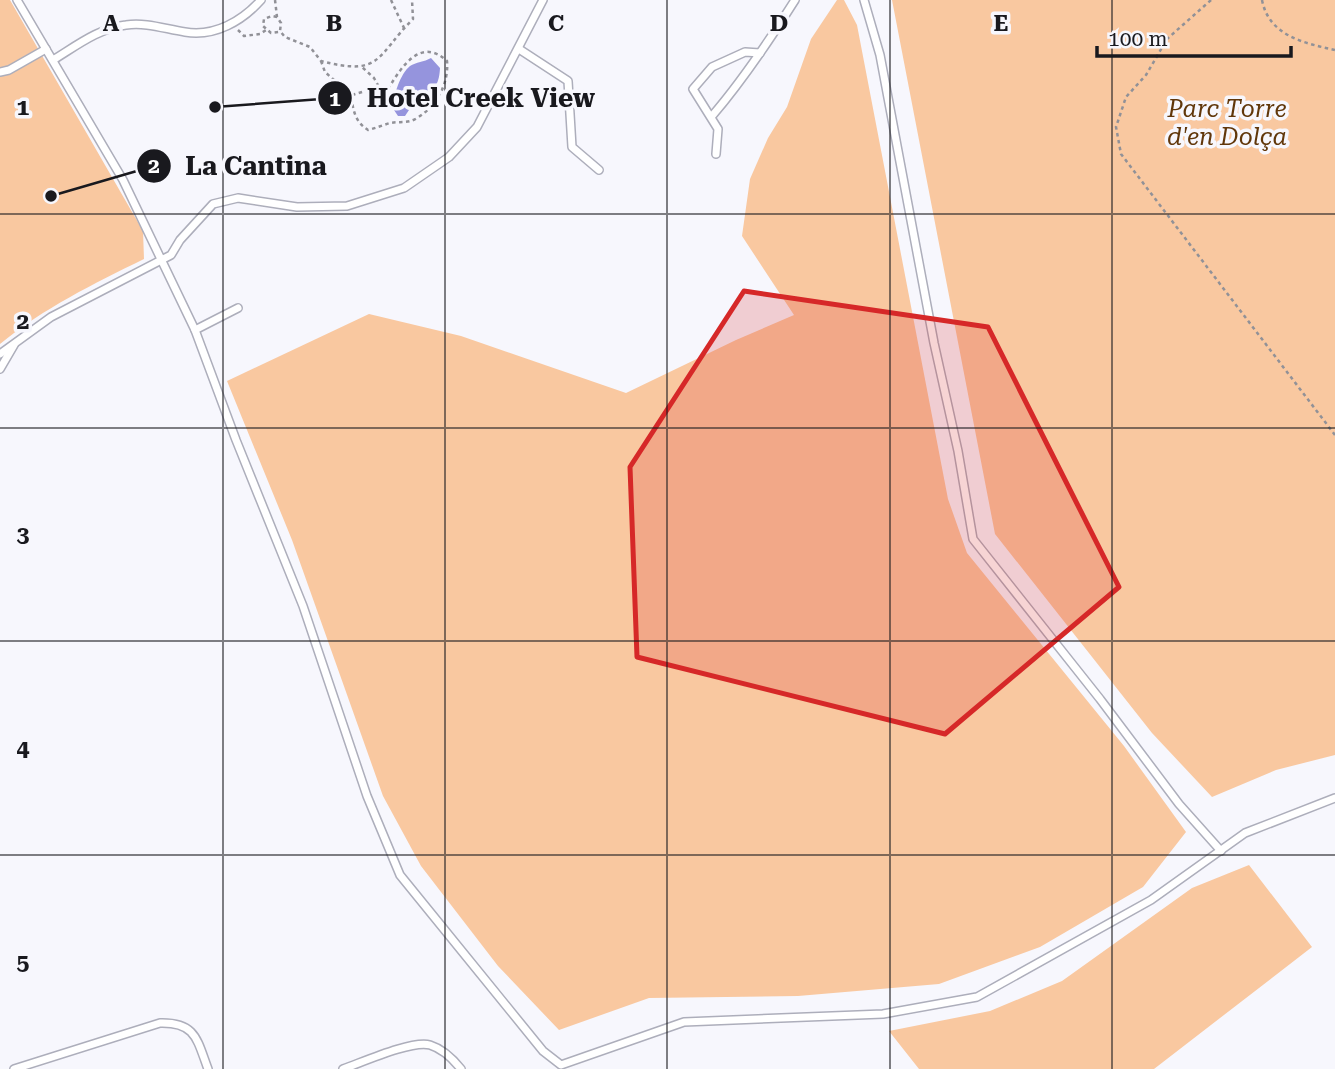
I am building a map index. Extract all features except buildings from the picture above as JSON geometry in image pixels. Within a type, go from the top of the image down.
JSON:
[{"type":"lane","points":[[17,0],[123,180],[195,330],[303,606],[367,796],[400,875],[543,1051],[559,1067],[684,1022],[884,1014],[977,998],[1151,900],[1245,833],[1335,798]]},
{"type":"lane","points":[[53,60],[93,36],[116,26],[147,24],[193,33],[233,24],[261,0]]},
{"type":"lane","points":[[0,354],[51,317],[171,255],[180,240],[213,204],[238,198],[297,207],[347,206],[404,188],[449,157],[477,127],[543,0]]},
{"type":"lane","points":[[712,117],[760,53],[794,0]]},
{"type":"lane","points":[[864,0],[880,55],[973,539],[1179,804],[1221,850]]},
{"type":"lane","points":[[519,48],[568,81],[572,147],[599,170]]},
{"type":"lane","points":[[0,72],[25,62],[46,49]]},
{"type":"lane","points":[[716,154],[718,130],[693,89],[712,67],[745,52],[760,53]]},
{"type":"lane","points":[[195,330],[238,308]]},
{"type":"lane","points":[[0,369],[16,341]]},
{"type":"lane","points":[[14,1069],[160,1023],[176,1023],[188,1028],[196,1037],[208,1069]]},
{"type":"lane","points":[[343,1069],[414,1044],[429,1045],[444,1052],[461,1069]]},
{"type":"path","points":[[275,0],[277,17],[281,23],[280,31],[285,37],[310,47],[321,61],[325,72],[351,95],[353,111],[360,125],[368,130],[418,118],[439,96],[448,74],[447,61],[440,54],[428,51],[416,55],[406,62],[388,89],[379,87],[351,95]]},
{"type":"path","points":[[391,0],[404,28]]},
{"type":"path","points":[[321,61],[362,67],[376,60],[388,50],[394,37],[413,19],[412,0]]},
{"type":"path","points":[[1211,0],[1167,39],[1146,75],[1126,97],[1116,127],[1121,154],[1335,435]]},
{"type":"path","points":[[1262,0],[1264,10],[1279,28],[1298,42],[1335,50]]},
{"type":"path","points":[[277,17],[264,19],[263,26],[271,33],[280,31]]},
{"type":"path","points":[[233,24],[244,36],[260,34],[266,30]]},
{"type":"path","points":[[362,67],[379,87]]},
{"type":"highlighted area","points":[[744,291],[988,327],[1119,587],[945,734],[637,657],[630,467]]},
{"type":"green space","points":[[0,0],[10,0],[143,231],[144,259],[51,308],[0,344]]},
{"type":"green space","points":[[837,0],[844,0],[857,25],[948,499],[967,553],[1124,746],[1186,832],[1143,887],[1040,947],[939,984],[798,996],[649,998],[559,1030],[498,966],[421,866],[383,796],[292,540],[227,381],[369,314],[461,336],[626,393],[794,315],[742,236],[750,179],[768,138],[787,107],[811,39]]},
{"type":"green space","name":"Parc Torre d'en Dolça","points":[[892,0],[1335,0],[1335,755],[1276,770],[1212,797],[1152,733],[995,534]]},
{"type":"green space","points":[[1249,865],[1312,947],[1154,1069],[919,1069],[889,1031],[990,1011],[1062,981],[1192,888]]},
{"type":"water","points":[[431,58],[440,68],[437,83],[415,110],[409,110],[405,116],[398,116],[392,107],[403,74],[410,66]]},
{"type":"place","name":"Hotel Creek View","points":[[215,107]]},
{"type":"place","name":"La Cantina","points":[[51,196]]}]
